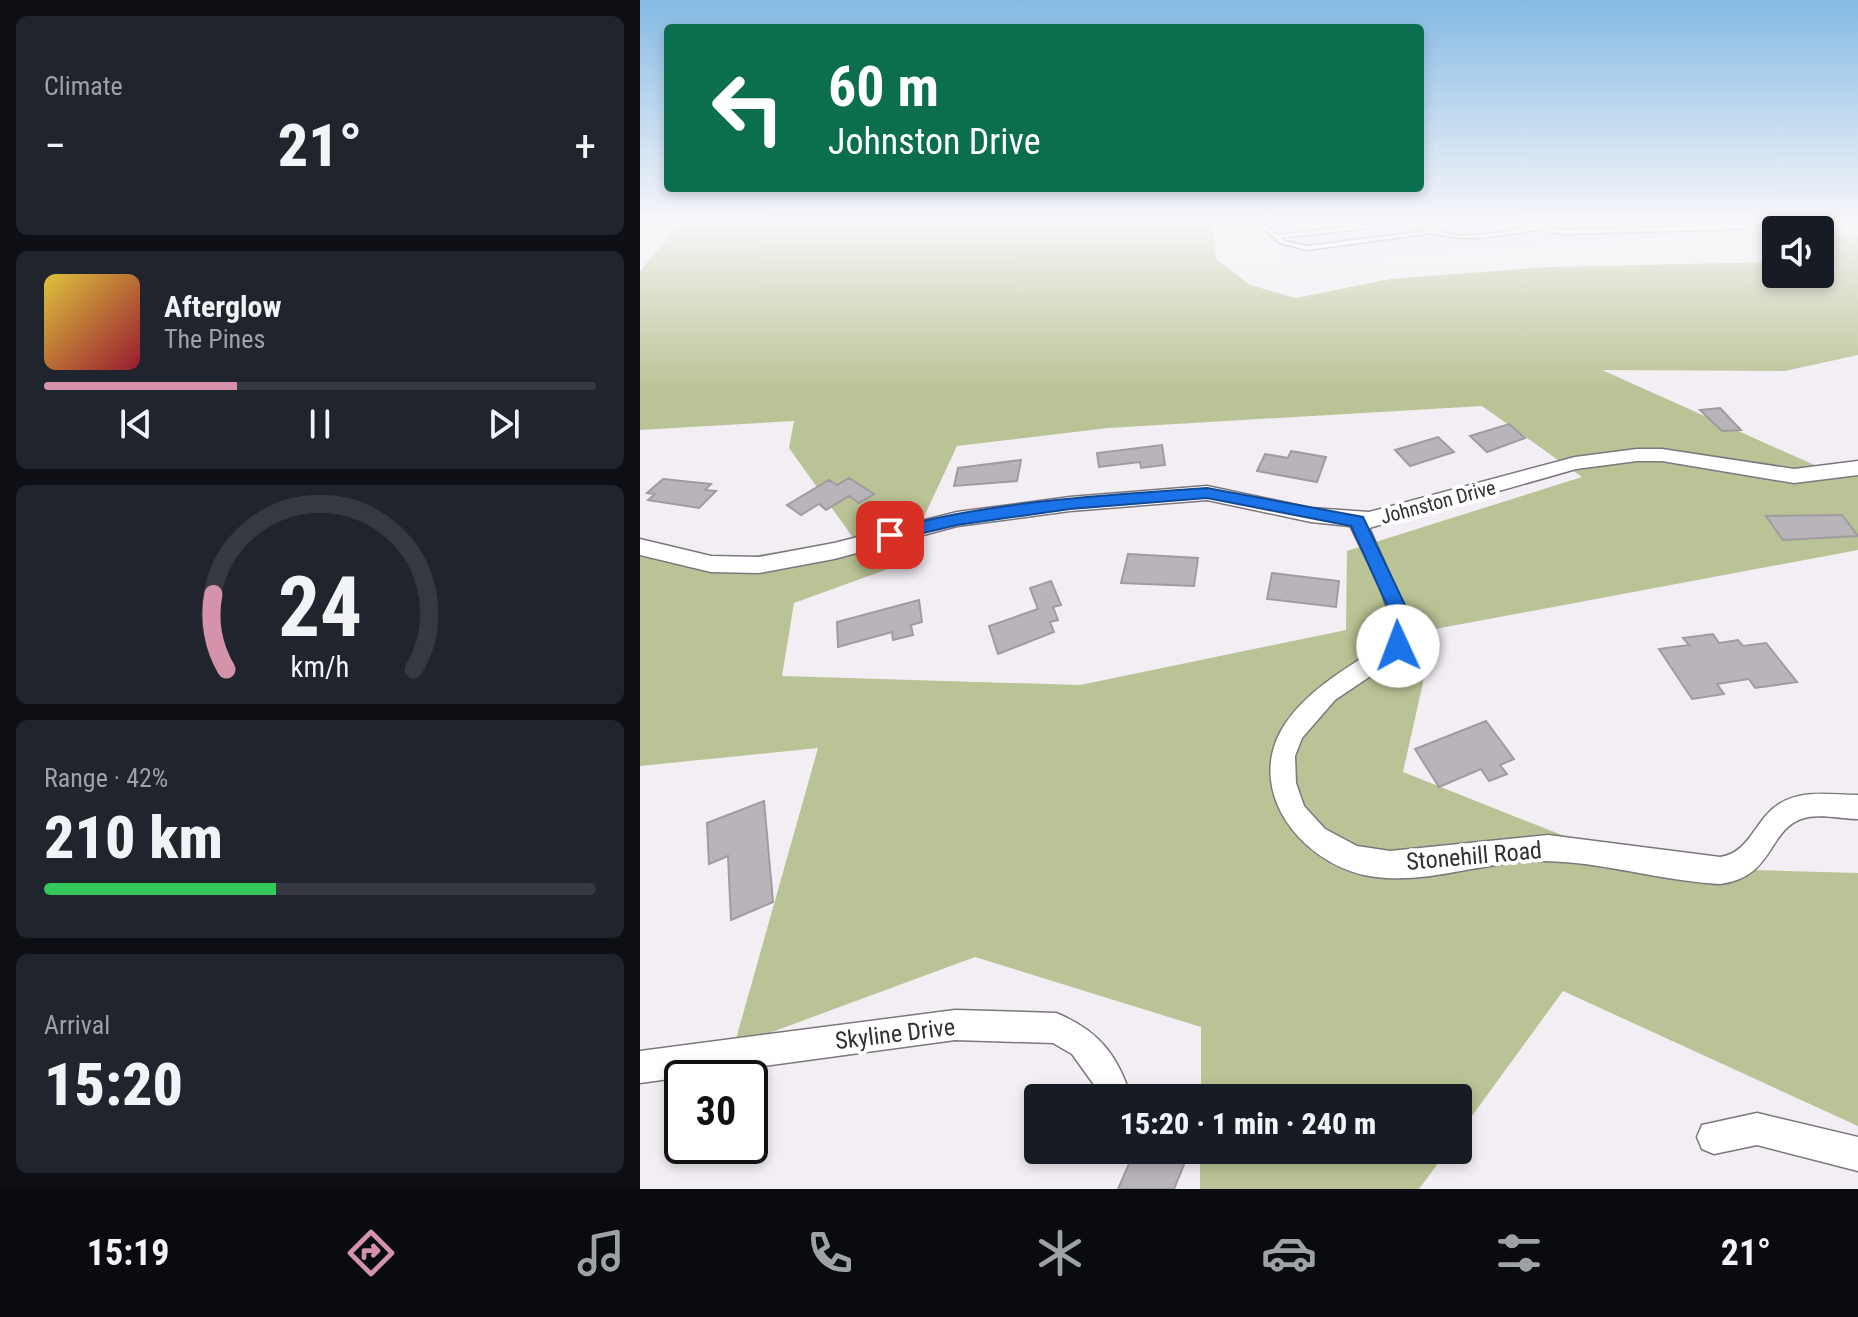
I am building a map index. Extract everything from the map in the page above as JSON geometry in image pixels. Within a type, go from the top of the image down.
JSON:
[{"type":"street","name":"Johnston Drive","points":[[640,547],[711,564],[759,565],[834,551],[957,519],[1070,504],[1207,493],[1357,521],[1396,514],[1575,463],[1608,458],[1662,455],[1794,476],[1858,468]]},
{"type":"street","name":"Stonehill Road","points":[[1357,521],[1403,626],[1398,646],[1317,701],[1300,719],[1286,747],[1281,771],[1282,790],[1305,829],[1345,856],[1369,862],[1415,865],[1499,851],[1543,848],[1709,871],[1733,870],[1756,852],[1783,815],[1799,807],[1858,807]]},
{"type":"street","name":"Skyline Drive","points":[[640,1067],[955,1025],[1056,1028],[1083,1043],[1111,1084]]},
{"type":"street","points":[[1714,1137],[1757,1129],[1858,1154]]},
{"type":"green space","points":[[640,279],[1243,279],[1250,285],[1296,298],[1388,279],[1762,279],[1762,288],[1834,288],[1834,279],[1858,279],[1858,355],[1785,371],[1602,370],[1821,468],[1858,460],[1858,550],[1435,629],[1403,772],[1642,867],[1858,873],[1858,1126],[1563,991],[1472,1116],[1472,1084],[1201,1084],[1201,1027],[975,957],[734,1046],[818,748],[640,766],[640,544],[733,559],[854,539],[789,448],[794,421],[640,430]],"holes":[[[1482,406],[1582,477],[1347,551],[1346,630],[1080,685],[782,676],[794,603],[902,564],[957,446],[1108,428]]]},
{"type":"green space","points":[[1200,1164],[1438,1164],[1419,1189],[1200,1189]]},
{"type":"building","points":[[1720,408],[1741,430],[1722,431],[1700,410]]},
{"type":"building","points":[[1509,424],[1525,438],[1487,452],[1470,436]]},
{"type":"building","points":[[1438,437],[1454,452],[1410,466],[1395,450]]},
{"type":"building","points":[[1162,445],[1165,465],[1141,468],[1140,462],[1099,467],[1097,453]]},
{"type":"building","points":[[1291,451],[1326,457],[1317,482],[1257,471],[1265,454],[1288,458]]},
{"type":"building","points":[[1021,460],[1017,481],[954,486],[958,468]]},
{"type":"building","points":[[849,478],[874,494],[859,503],[849,496],[826,510],[819,504],[801,515],[787,505],[829,480],[837,485]]},
{"type":"building","points":[[663,479],[711,484],[705,490],[716,491],[699,508],[648,500],[655,494],[647,493]]},
{"type":"building","points":[[1842,515],[1858,536],[1783,540],[1766,516]]},
{"type":"building","points":[[1128,554],[1198,558],[1194,586],[1121,583]]},
{"type":"building","points":[[1272,573],[1339,581],[1336,607],[1267,599]]},
{"type":"building","points":[[1051,581],[1061,605],[1053,607],[1058,620],[1050,622],[1054,632],[998,654],[989,626],[1038,609],[1030,588]]},
{"type":"building","points":[[919,600],[922,622],[911,625],[913,635],[893,640],[892,632],[838,647],[837,622]]},
{"type":"building","points":[[1713,634],[1719,643],[1738,640],[1743,646],[1766,643],[1797,682],[1755,688],[1749,679],[1717,684],[1724,694],[1692,699],[1659,649],[1689,645],[1683,638]]},
{"type":"building","points":[[1486,721],[1514,759],[1500,765],[1507,774],[1489,781],[1481,769],[1439,787],[1415,749]]},
{"type":"building","points":[[764,801],[773,902],[731,920],[728,856],[709,864],[707,823]]},
{"type":"building","points":[[1129,1164],[1184,1164],[1174,1189],[1118,1189]]},
{"type":"route","points":[[890,535],[957,519],[1070,504],[1207,493],[1262,502],[1311,515],[1357,521],[1403,626],[1398,646]]}]
